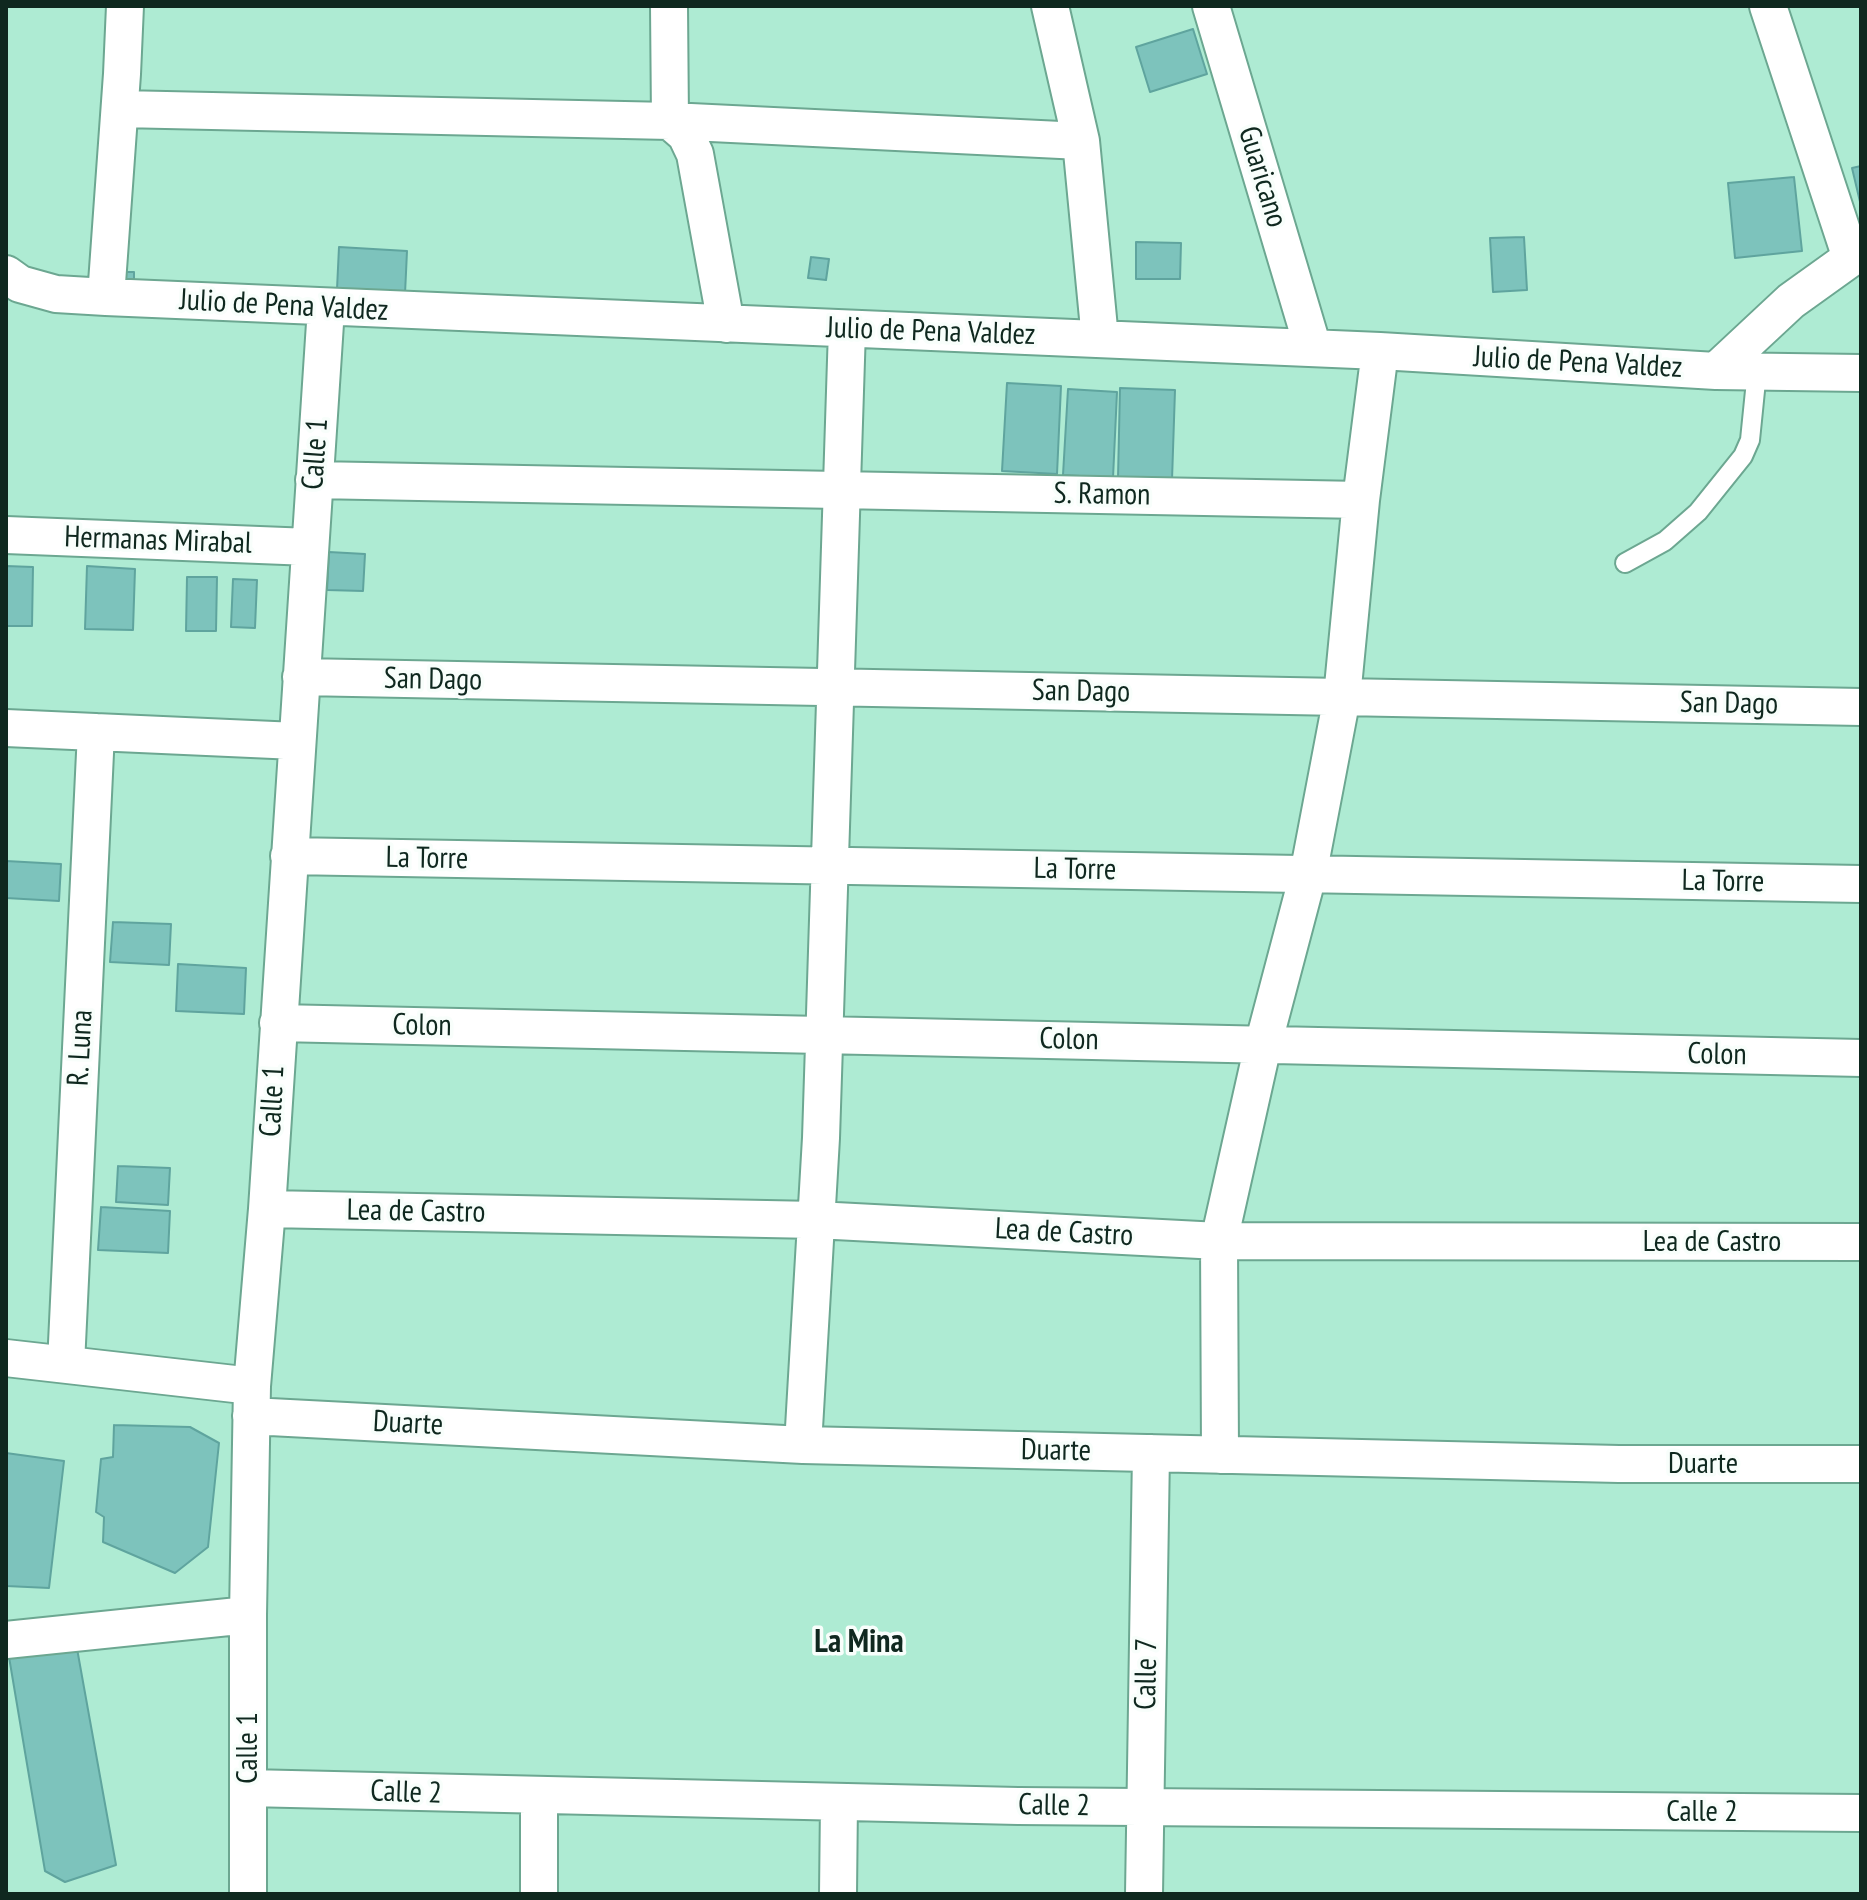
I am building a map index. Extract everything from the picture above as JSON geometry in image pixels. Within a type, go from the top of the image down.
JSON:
[{"type":"street","points":[[106,297],[125,6]]},
{"type":"street","points":[[669,6],[670,121],[686,135],[695,154],[726,324]]},
{"type":"street","points":[[1050,6],[1081,141],[1100,339]]},
{"type":"street","name":"Guaricano","points":[[1211,6],[1313,348]]},
{"type":"street","points":[[1716,371],[1791,301],[1856,256],[1768,6]]},
{"type":"street","points":[[120,109],[670,121],[1081,141]]},
{"type":"street","name":"Julio de Pena Valdez","points":[[11,283],[56,294],[326,308],[1380,351],[1716,371],[1861,373]]},
{"type":"street","name":"Calle 1","points":[[248,1894],[252,1401],[326,308]]},
{"type":"street","points":[[803,1445],[824,1035],[847,329]]},
{"type":"street","points":[[1220,1455],[1219,1241],[1263,1045],[1308,875],[1342,697],[1361,500],[1380,351]]},
{"type":"street","name":"S. Ramon","points":[[314,480],[1361,500]]},
{"type":"street","name":"Hermanas Mirabal","points":[[6,535],[310,547]]},
{"type":"street","name":"San Dago","points":[[301,677],[1861,707]]},
{"type":"street","points":[[6,728],[296,741]]},
{"type":"street","name":"R. Luna","points":[[66,1364],[96,732]]},
{"type":"street","name":"La Torre","points":[[289,856],[1861,884]]},
{"type":"street","name":"Colon","points":[[278,1023],[1861,1058]]},
{"type":"street","name":"Lea de Castro","points":[[267,1209],[816,1220],[1219,1241],[1861,1242]]},
{"type":"street","name":"Duarte","points":[[6,1358],[66,1364],[252,1401],[803,1445],[1619,1464],[1861,1464]]},
{"type":"street","name":"Calle 7","points":[[1144,1894],[1151,1453]]},
{"type":"street","points":[[6,1640],[248,1615]]},
{"type":"street","name":"Calle 2","points":[[248,1788],[1144,1807],[1861,1813]]},
{"type":"street","points":[[539,1796],[539,1894]]},
{"type":"street","points":[[838,1894],[839,1802]]},
{"type":"lane","points":[[1625,563],[1665,541],[1687,522],[1743,456],[1750,440],[1757,371]]},
{"type":"building","points":[[1193,29],[1207,74],[1150,92],[1136,47]]},
{"type":"building","points":[[1861,166],[1861,206],[1852,168]]},
{"type":"building","points":[[1794,177],[1802,251],[1735,258],[1728,183]]},
{"type":"building","points":[[1524,237],[1527,290],[1493,292],[1490,238]]},
{"type":"building","points":[[1136,242],[1181,243],[1180,279],[1136,279]]},
{"type":"building","points":[[339,247],[407,251],[405,294],[337,289]]},
{"type":"building","points":[[811,257],[829,259],[826,280],[808,278]]},
{"type":"building","points":[[123,272],[134,272],[134,286],[122,285]]},
{"type":"building","points":[[1007,383],[1061,386],[1057,474],[1002,471]]},
{"type":"building","points":[[1120,388],[1175,390],[1172,480],[1118,478]]},
{"type":"building","points":[[1068,389],[1117,392],[1113,478],[1063,475]]},
{"type":"building","points":[[329,552],[365,554],[363,591],[327,590]]},
{"type":"building","points":[[6,566],[33,567],[32,626],[6,626]]},
{"type":"building","points":[[87,566],[135,569],[133,630],[85,629]]},
{"type":"building","points":[[187,577],[217,577],[216,631],[186,631]]},
{"type":"building","points":[[233,579],[257,580],[255,628],[231,627]]},
{"type":"building","points":[[6,861],[61,864],[59,901],[6,898]]},
{"type":"building","points":[[113,922],[171,924],[169,965],[110,962]]},
{"type":"building","points":[[178,964],[246,968],[244,1014],[176,1011]]},
{"type":"building","points":[[118,1166],[170,1168],[168,1205],[116,1202]]},
{"type":"building","points":[[101,1207],[170,1211],[168,1253],[98,1250]]},
{"type":"building","points":[[114,1425],[190,1427],[219,1443],[208,1547],[175,1573],[103,1542],[104,1517],[96,1512],[101,1459],[113,1457]]},
{"type":"building","points":[[6,1453],[64,1461],[49,1588],[6,1586]]},
{"type":"building","points":[[76,1643],[116,1865],[65,1882],[45,1871],[8,1651]]},
{"type":"district","name":"La Mina","points":[[859,1643]]}]
